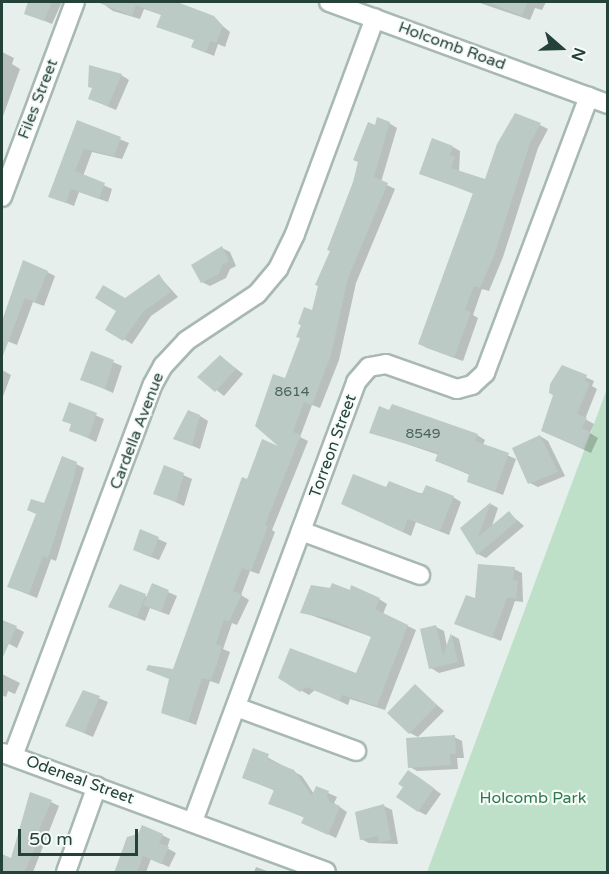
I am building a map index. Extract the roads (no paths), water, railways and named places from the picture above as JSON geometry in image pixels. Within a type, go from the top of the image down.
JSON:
[{"type":"street","name":"Files Street","points":[[2,197],[75,2]]},
{"type":"street","name":"Holcomb Road","points":[[329,2],[608,104]]},
{"type":"street","name":"Cardella Avenue","points":[[7,754],[153,384],[163,366],[186,341],[257,294],[278,269],[295,234],[375,18]]},
{"type":"street","name":"Torreon Street","points":[[193,821],[356,382],[369,367],[386,364],[458,389],[472,385],[485,373],[589,97]]},
{"type":"street","points":[[301,531],[420,575]]},
{"type":"street","points":[[236,707],[356,751]]},
{"type":"street","name":"Odeneal Street","points":[[7,754],[193,821],[326,873]]},
{"type":"street","points":[[66,873],[98,786]]},
{"type":"park label","name":"Holcomb Park","points":[[533,798]]}]
